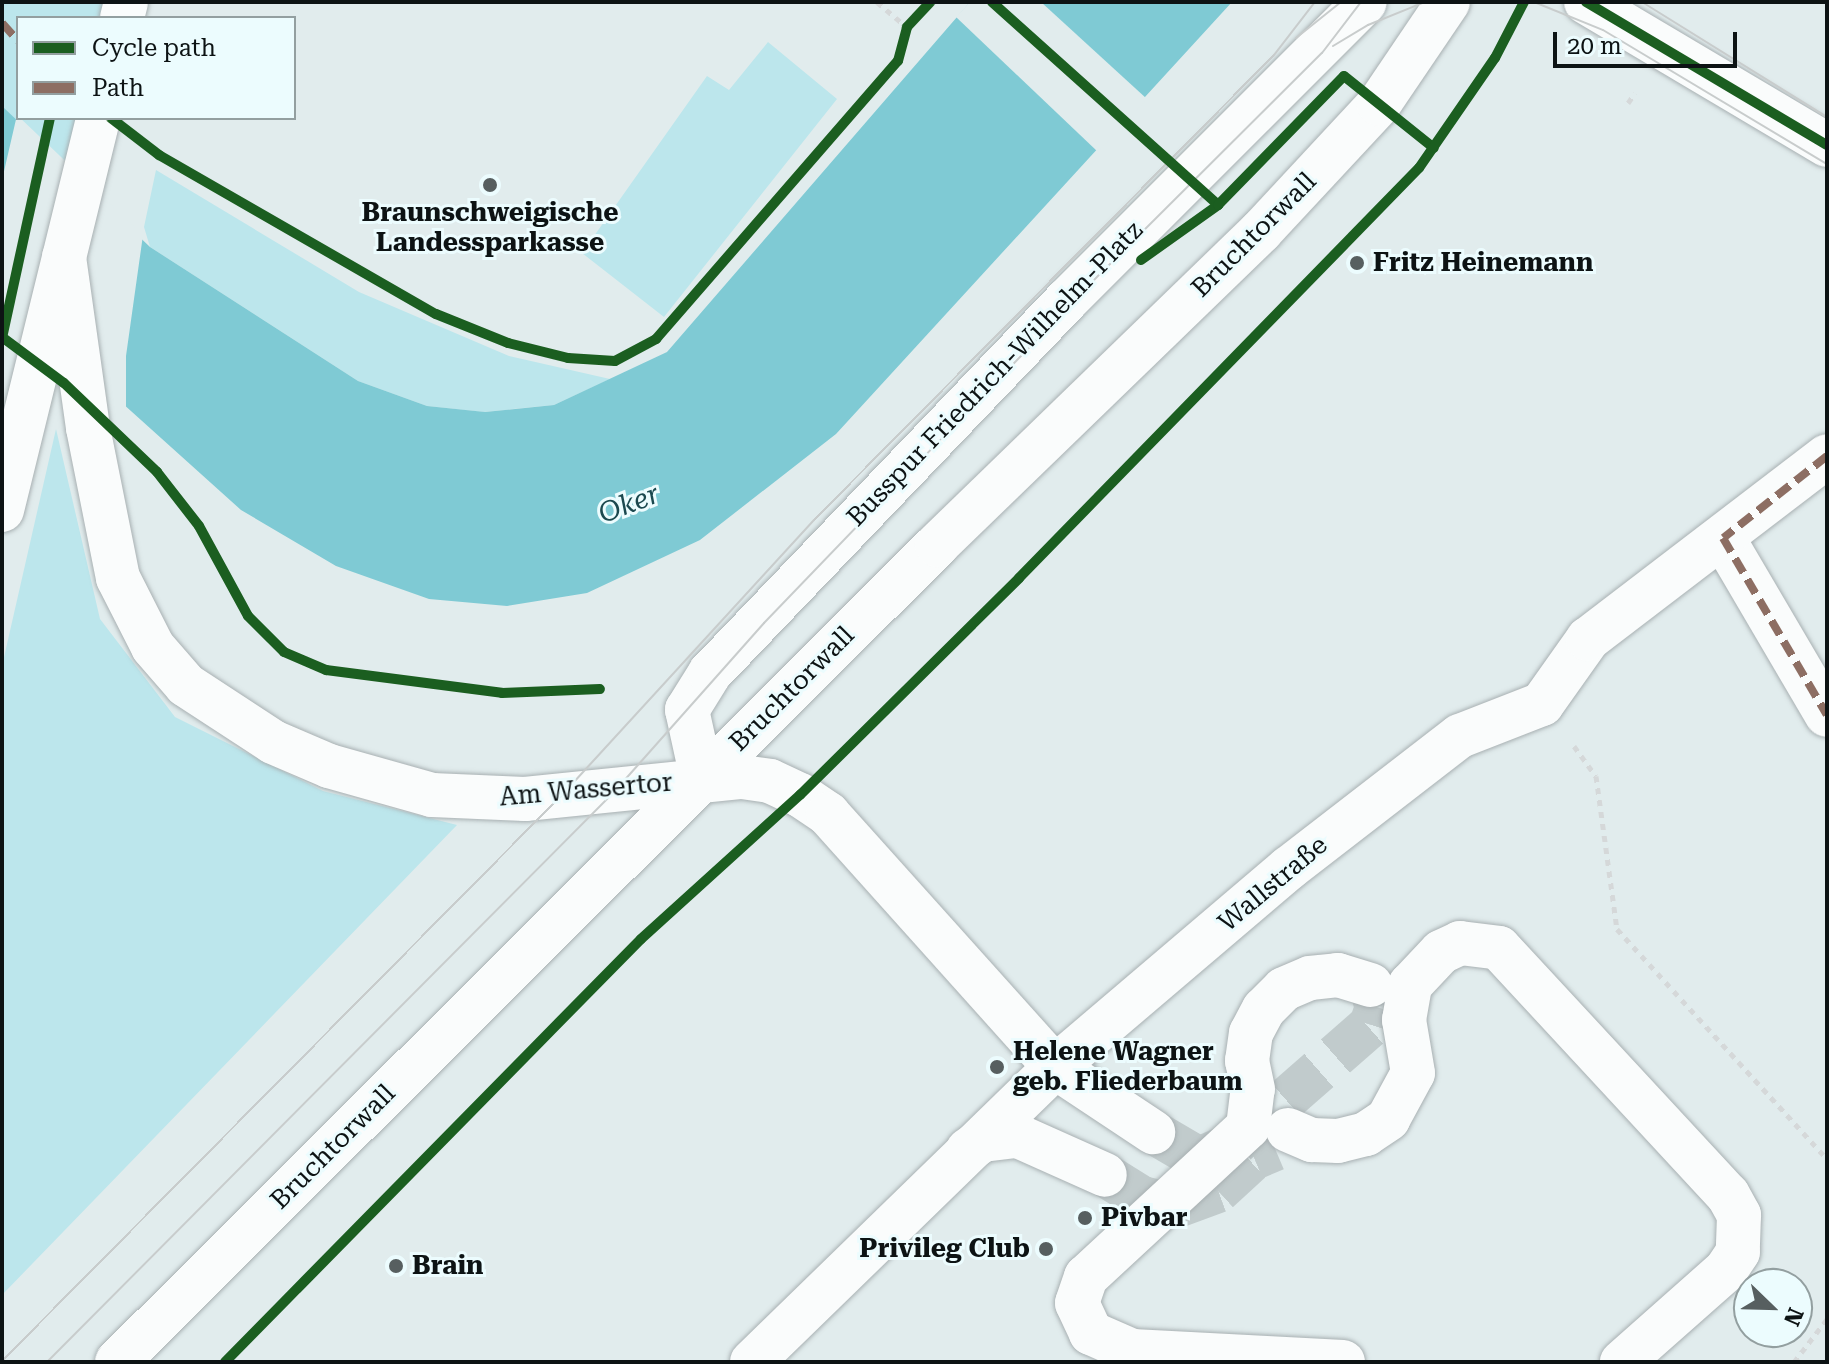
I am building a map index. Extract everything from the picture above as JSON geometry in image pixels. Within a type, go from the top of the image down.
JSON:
[{"type":"street","name":"Busspur Friedrich-Wilhelm-Platz","points":[[702,778],[687,710],[710,673],[1067,300],[1365,2]]},
{"type":"street","name":"Bruchtorwall","points":[[117,1362],[702,778],[1261,231],[1379,104],[1448,2]]},
{"type":"street","points":[[1586,2],[1827,145]]},
{"type":"street","points":[[2,510],[98,120]]},
{"type":"street","name":"Am Wassertor","points":[[64,257],[88,428],[124,594],[153,647],[186,685],[249,729],[329,766],[432,795],[525,799],[702,778],[770,781],[828,814],[1055,1067],[1153,1132]]},
{"type":"street","points":[[1542,704],[1588,639],[1827,456]]},
{"type":"street","points":[[1723,538],[1827,715]]},
{"type":"street","name":"Wallstraße","points":[[752,1362],[962,1154],[1055,1067],[1289,868],[1460,736],[1542,704]]},
{"type":"street","points":[[1288,1130],[1312,1140],[1338,1141],[1366,1134],[1388,1119],[1413,1073],[1404,1020],[1410,985],[1441,952],[1460,943],[1499,948],[1728,1195],[1739,1215],[1738,1252],[1726,1270],[1622,1362]]},
{"type":"street","points":[[1343,1362],[1132,1351],[1091,1333],[1077,1303],[1086,1277],[1248,1127],[1253,1089],[1247,1061],[1251,1033],[1264,1009],[1284,989],[1310,978],[1338,975],[1370,985]]},
{"type":"street","points":[[962,1154],[983,1140],[1018,1136],[1105,1175]]},
{"type":"path","points":[[877,2],[907,27]]},
{"type":"path","points":[[992,2],[1128,121]]},
{"type":"path","points":[[1542,704],[1596,776],[1617,929],[1827,1159]]},
{"type":"path","points":[[1794,1362],[1827,1319]]},
{"type":"shaded area","points":[[2,2],[126,2],[122,16],[16,16],[16,120],[2,106]]},
{"type":"shaded area","points":[[768,42],[837,99],[664,317],[582,253],[707,76],[729,90]]},
{"type":"shaded area","points":[[16,120],[95,120],[79,183]]},
{"type":"shaded area","points":[[156,170],[359,292],[509,356],[610,379],[554,405],[484,412],[427,406],[358,381],[150,247],[144,227]]},
{"type":"shaded area","points":[[56,429],[100,619],[175,717],[323,791],[457,825],[2,1295],[2,666]]},
{"type":"water","name":"Oker","points":[[970,2],[1232,2],[836,434],[700,540],[587,593],[507,606],[429,599],[336,566],[241,510],[2,295],[2,106],[150,247],[358,381],[427,406],[485,412],[554,405],[667,352]]},
{"type":"pier","points":[[970,2],[1041,2],[1147,99],[1098,152],[956,17]]},
{"type":"pier","points":[[16,119],[22,120],[143,235],[126,356],[126,411],[2,300],[2,180]]},
{"type":"tunnel","points":[[1153,1132],[1199,1159],[1236,1143],[1371,1025],[1377,1007],[1370,985]]},
{"type":"tunnel","points":[[1105,1175],[1142,1198],[1177,1206],[1218,1191],[1254,1158],[1275,1149]]},
{"type":"tram line","points":[[2,1361],[562,795],[814,520],[1274,55],[1315,2]]},
{"type":"tram line","points":[[1296,38],[1341,2]]},
{"type":"tram line","points":[[47,1362],[614,792],[764,623],[1101,273],[1322,53],[1361,2]]},
{"type":"tram line","points":[[1333,46],[1368,25],[1425,2]]},
{"type":"tram line","points":[[1534,2],[1603,30],[1827,164]]},
{"type":"tram line","points":[[1642,2],[1827,117]]},
{"type":"marked path","points":[[2,23],[16,39]]},
{"type":"marked path","points":[[1827,456],[1723,538],[1827,715]]},
{"type":"cycle path","points":[[114,120],[159,155],[436,314],[508,343],[568,358],[615,361],[656,339],[898,61],[907,27],[930,2]]},
{"type":"cycle path","points":[[992,2],[1218,205]]},
{"type":"cycle path","points":[[225,1362],[641,939],[800,795],[1019,578],[1419,168],[1495,58],[1524,2]]},
{"type":"cycle path","points":[[1586,2],[1827,145]]},
{"type":"cycle path","points":[[1141,260],[1218,205],[1344,76],[1434,148]]},
{"type":"cycle path","points":[[2,338],[50,120]]},
{"type":"cycle path","points":[[2,337],[64,383],[157,472],[199,526],[248,616],[284,652],[326,670],[502,693],[600,689]]},
{"type":"place","name":"Braunschweigische Landessparkasse","points":[[490,185]]},
{"type":"place","name":"Fritz Heinemann","points":[[1357,263]]},
{"type":"place","name":"Helene Wagner geb. Fliederbaum","points":[[997,1067]]},
{"type":"place","name":"Pivbar","points":[[1085,1218]]},
{"type":"place","name":"Privileg Club","points":[[1046,1249]]},
{"type":"place","name":"Brain","points":[[396,1266]]}]
